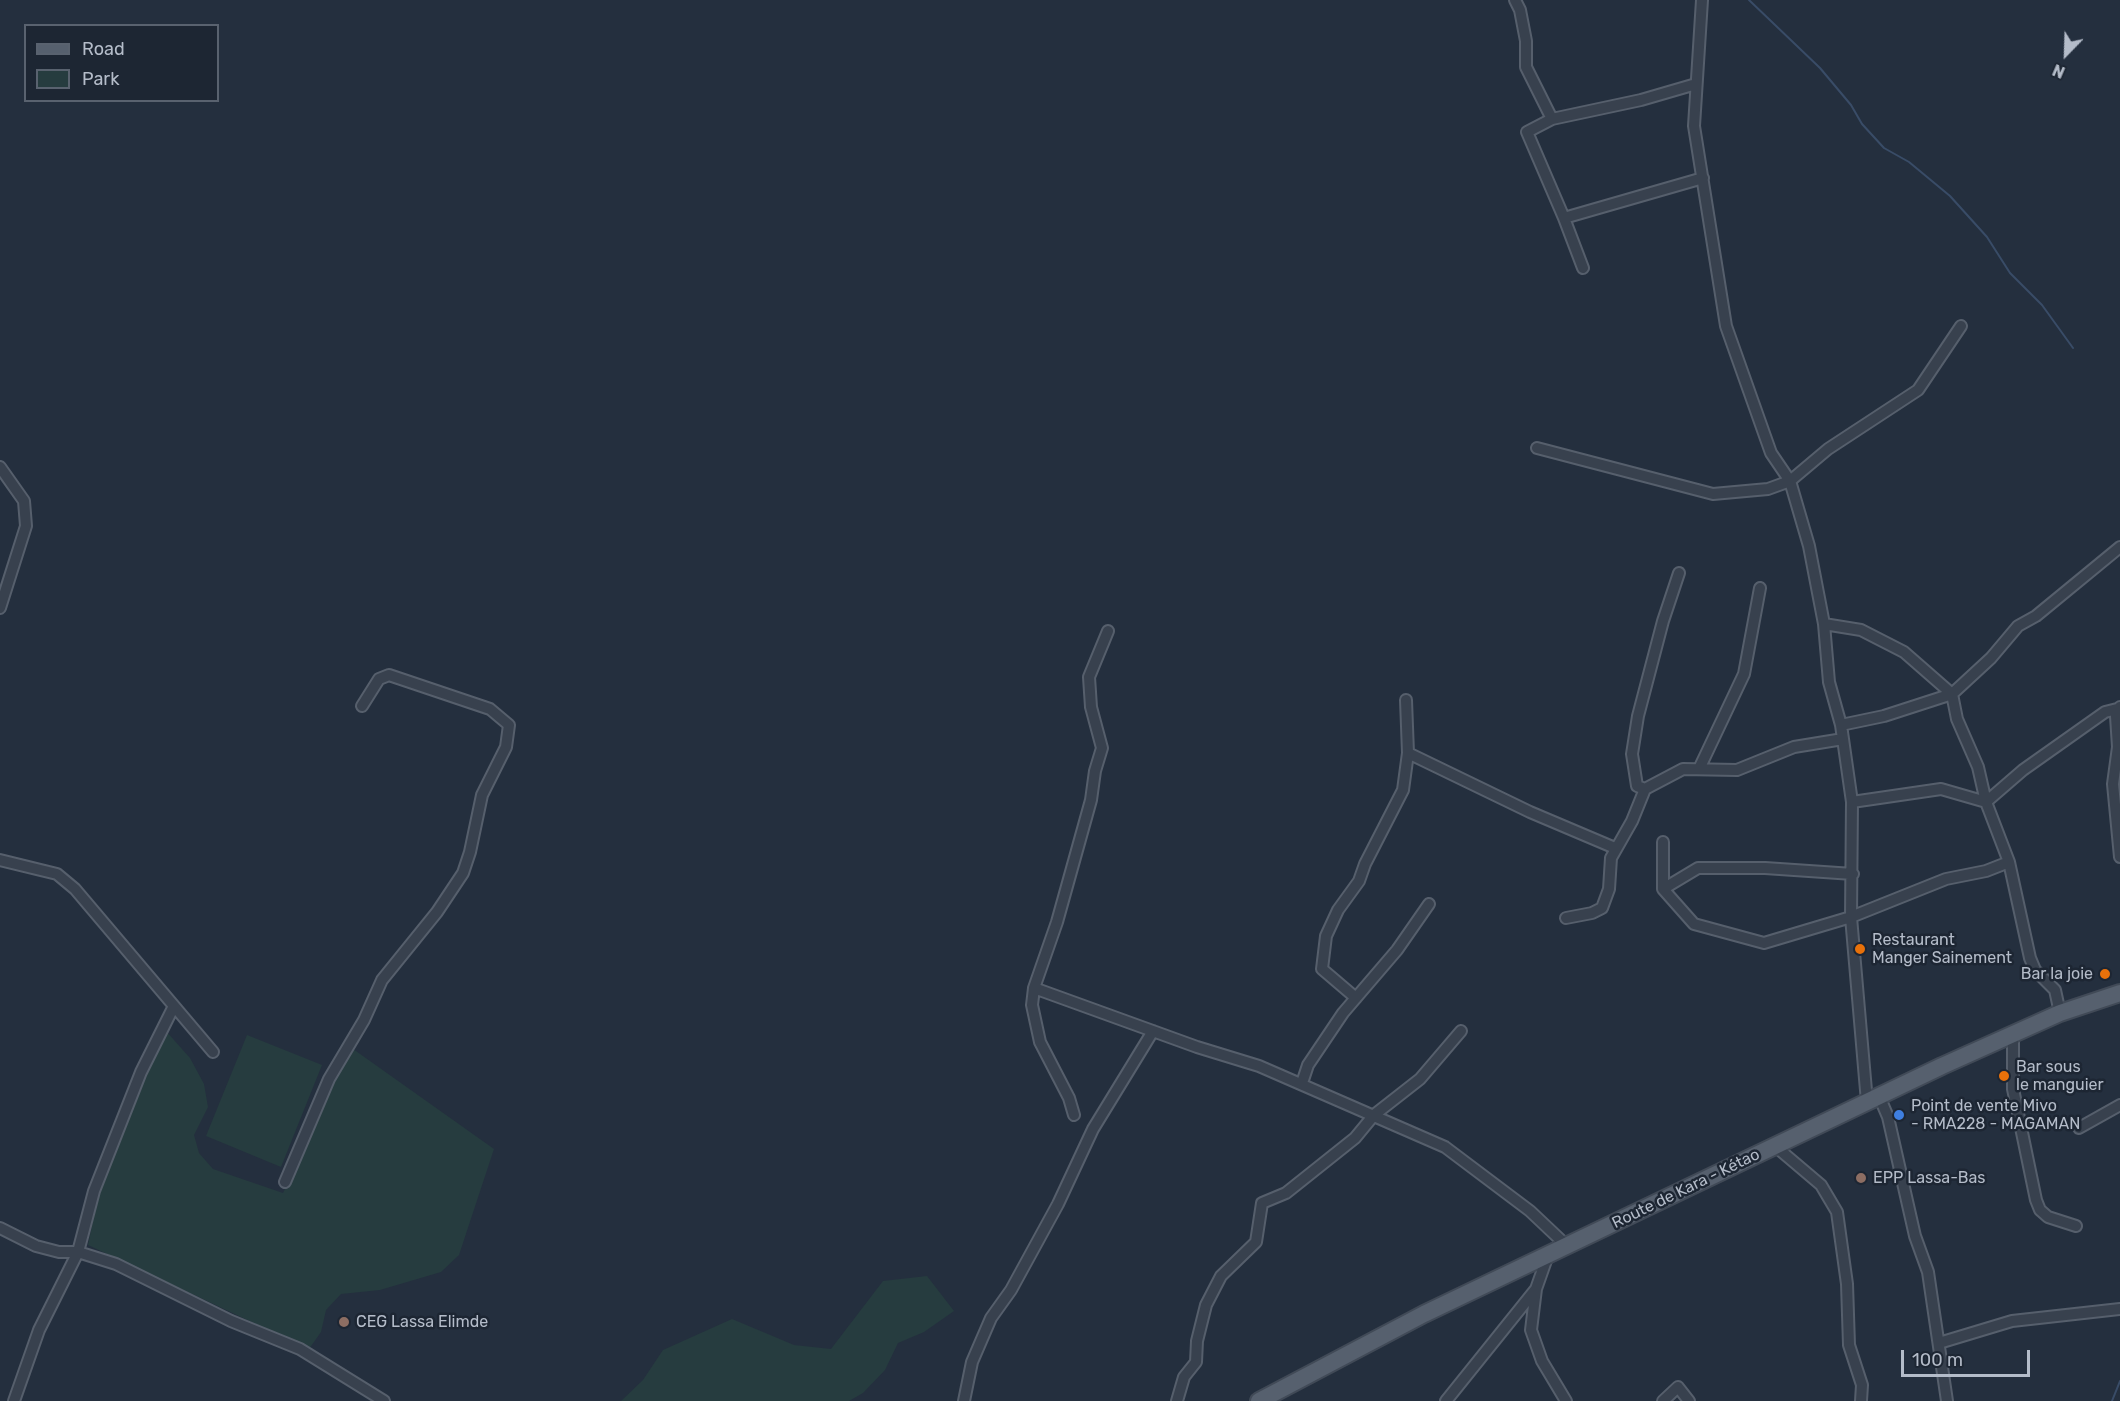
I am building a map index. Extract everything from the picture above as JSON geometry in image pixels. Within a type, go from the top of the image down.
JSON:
[{"type":"main road","name":"Route de Kara - Kétao","points":[[1259,1401],[1424,1314],[1873,1099],[2060,1013],[2120,993]]},
{"type":"street","points":[[1515,0],[1520,9],[1526,40],[1526,67],[1552,119]]},
{"type":"street","points":[[1702,0],[1694,126],[1726,326],[1771,453],[1790,481],[1809,546],[1824,624],[1829,682],[1841,725],[1852,802],[1851,917],[1873,1099],[1888,1117],[1915,1236],[1928,1272],[1947,1401]]},
{"type":"street","points":[[1582,268],[1564,218],[1527,132],[1552,119],[1641,100],[1696,84]]},
{"type":"street","points":[[1564,218],[1702,178]]},
{"type":"street","points":[[1537,448],[1713,494],[1768,489],[1790,481],[1827,449],[1918,390],[1961,326]]},
{"type":"street","points":[[0,467],[24,501],[26,526],[0,608]]},
{"type":"street","points":[[1841,725],[1884,716],[1952,694],[1991,658],[2018,626],[2036,616],[2120,548]]},
{"type":"street","points":[[1644,789],[1637,786],[1632,754],[1636,725],[1663,621],[1679,573]]},
{"type":"street","points":[[1699,769],[1744,674],[1760,588]]},
{"type":"street","points":[[1824,624],[1861,630],[1904,652],[1952,694],[1957,719],[1978,767],[1986,802],[2008,862],[2030,958],[2035,969],[2055,990],[2060,1013]]},
{"type":"street","points":[[1074,1115],[1069,1098],[1040,1042],[1032,1005],[1034,987],[1057,922],[1091,800],[1095,771],[1102,748],[1092,706],[1089,677],[1108,631]]},
{"type":"street","points":[[285,1182],[329,1079],[364,1020],[382,980],[437,912],[463,873],[470,852],[482,795],[506,747],[510,725],[490,709],[389,675],[379,679],[362,706]]},
{"type":"street","points":[[1356,998],[1322,969],[1326,936],[1338,910],[1359,881],[1365,864],[1402,790],[1408,753],[1406,700]]},
{"type":"street","points":[[1986,802],[2023,770],[2105,712],[2119,708],[2118,747],[2113,784],[2120,857]]},
{"type":"street","points":[[1566,918],[1592,914],[1602,908],[1607,899],[1611,858],[1632,821],[1644,789],[1683,769],[1737,770],[1794,747],[1843,739]]},
{"type":"street","points":[[1408,753],[1530,812],[1615,848]]},
{"type":"street","points":[[1852,802],[1941,789],[1986,802]]},
{"type":"street","points":[[1663,842],[1663,889],[1694,924],[1764,943],[1851,917],[1946,879],[1986,871],[2008,862]]},
{"type":"street","points":[[0,860],[57,874],[95,912],[213,1052]]},
{"type":"street","points":[[1663,889],[1698,868],[1765,868],[1853,874]]},
{"type":"street","points":[[1302,1083],[1318,1049],[1356,998],[1397,950],[1429,904]]},
{"type":"street","points":[[1034,987],[1153,1031],[1258,1065],[1445,1147],[1530,1211],[1567,1246]]},
{"type":"street","points":[[14,1401],[29,1365],[39,1330],[78,1252],[94,1191],[141,1072],[174,1006]]},
{"type":"street","points":[[964,1401],[972,1362],[991,1318],[1011,1290],[1058,1204],[1093,1129],[1153,1031]]},
{"type":"street","points":[[1177,1401],[1184,1377],[1196,1362],[1197,1341],[1206,1305],[1221,1276],[1256,1242],[1262,1203],[1286,1193],[1354,1138],[1374,1115],[1420,1079],[1461,1031]]},
{"type":"street","points":[[2013,1035],[2013,1089],[2036,1200],[2040,1210],[2048,1217],[2076,1226]]},
{"type":"street","points":[[2079,1128],[2120,1105]]},
{"type":"street","points":[[1775,1146],[1821,1185],[1837,1212],[1847,1284],[1849,1345],[1862,1385],[1861,1401]]},
{"type":"street","points":[[0,1228],[36,1246],[59,1252],[78,1252],[116,1264],[231,1321],[300,1349],[384,1401]]},
{"type":"street","points":[[1548,1255],[1536,1289],[1531,1330],[1542,1361],[1566,1401]]},
{"type":"street","points":[[1446,1401],[1536,1289]]},
{"type":"street","points":[[1939,1343],[2012,1321],[2120,1309]]},
{"type":"street","points":[[1663,1401],[1678,1387],[1689,1401]]},
{"type":"green space","points":[[166,1031],[190,1058],[204,1084],[208,1107],[194,1135],[199,1153],[213,1169],[283,1193],[307,1144],[346,1044],[494,1149],[459,1255],[441,1272],[380,1290],[341,1294],[326,1310],[321,1332],[309,1349],[88,1245],[98,1197],[128,1115]]},
{"type":"green space","points":[[247,1035],[322,1065],[281,1167],[206,1136]]},
{"type":"green space","points":[[927,1276],[954,1311],[924,1332],[898,1343],[885,1370],[863,1393],[849,1401],[621,1401],[643,1380],[663,1350],[732,1319],[794,1345],[831,1349],[883,1281]]},
{"type":"waterway","points":[[1749,0],[1820,68],[1851,105],[1862,124],[1884,148],[1909,162],[1950,196],[1987,237],[2010,273],[2042,305],[2073,348]]},
{"type":"waterway","points":[[2112,1401],[2120,1381]]},
{"type":"place","name":"Restaurant Manger Sainement","points":[[1860,949]]},
{"type":"place","name":"Bar la joie","points":[[2105,974]]},
{"type":"place","name":"Bar sous le manguier","points":[[2004,1076]]},
{"type":"place","name":"Point de vente Mivo - RMA228 - MAGAMAN","points":[[1899,1115]]},
{"type":"place","name":"EPP Lassa-Bas","points":[[1861,1178]]},
{"type":"place","name":"CEG Lassa Elimde","points":[[344,1322]]}]
